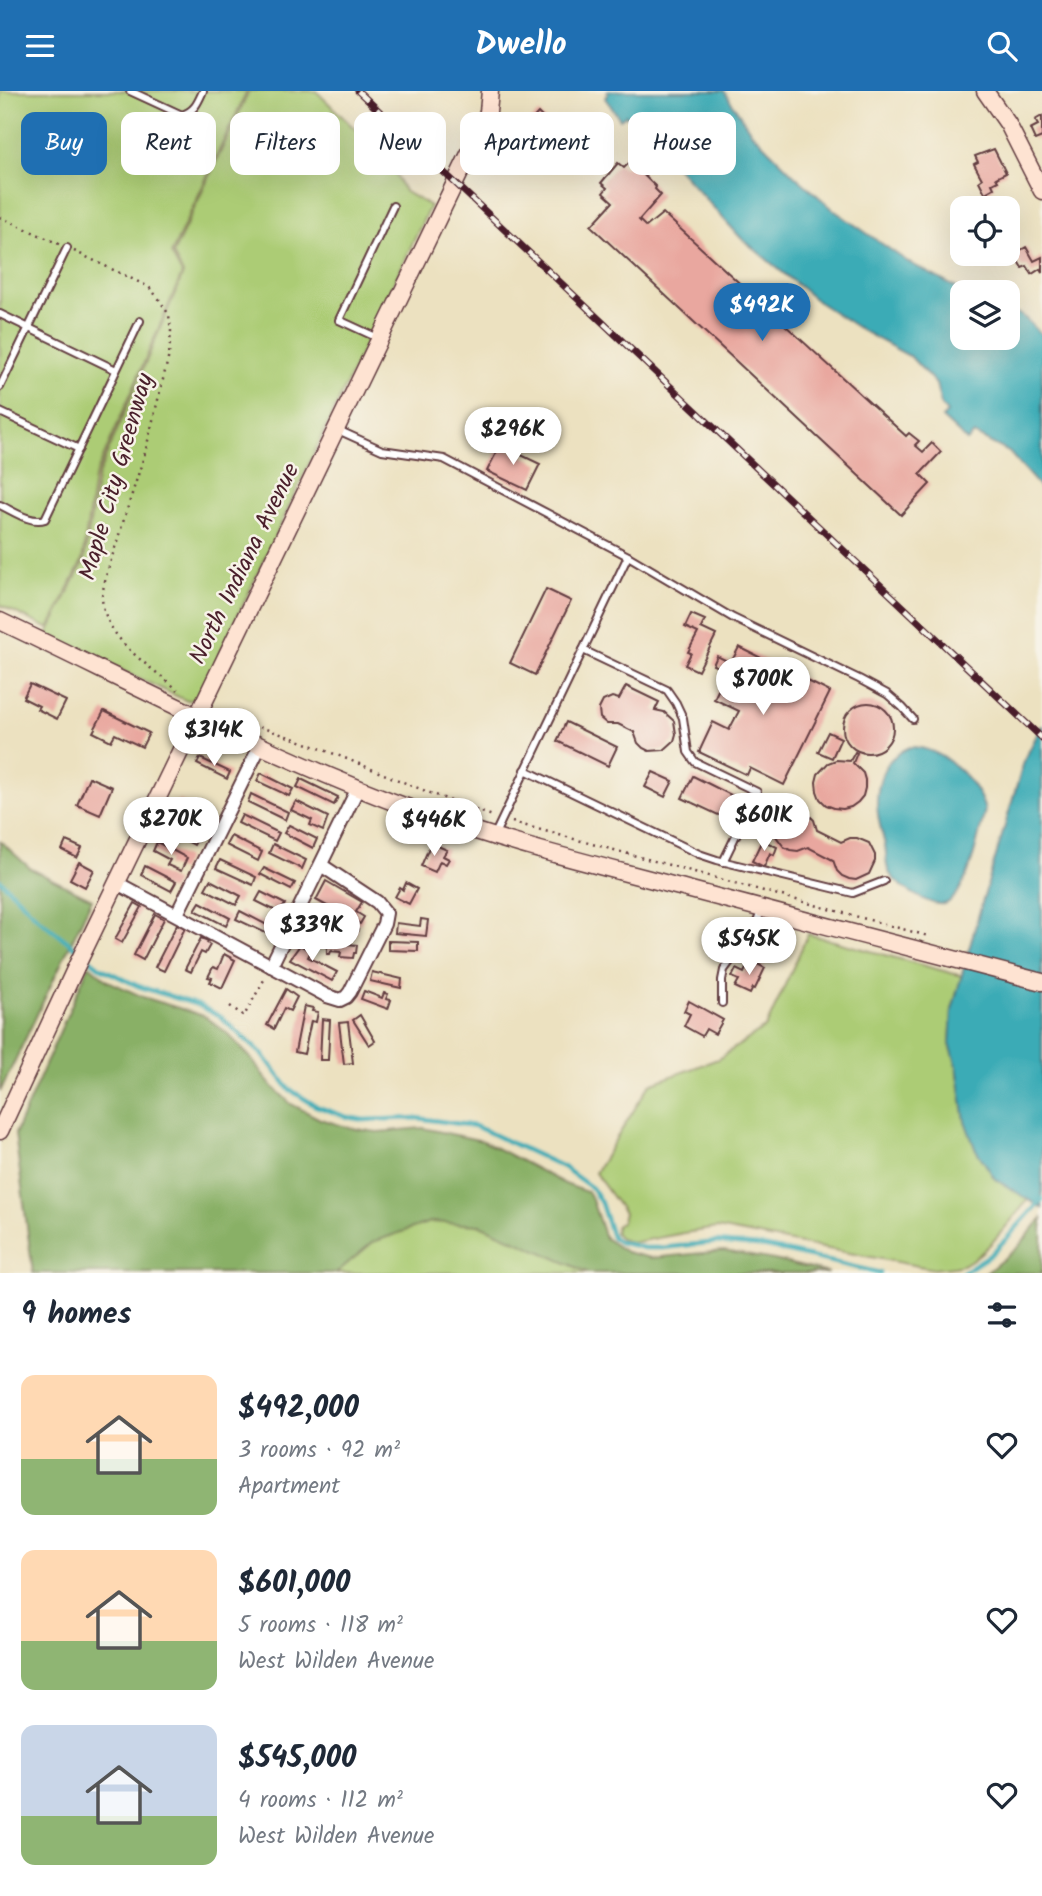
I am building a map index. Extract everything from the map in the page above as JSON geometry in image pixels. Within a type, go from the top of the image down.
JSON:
[{"type":"street","name":"North Indiana Avenue","points":[[0,1131],[90,937],[484,123],[490,91]]},
{"type":"street","points":[[985,91],[1008,124],[1042,191]]},
{"type":"street","points":[[0,621],[200,710],[260,746],[423,813],[614,870],[1042,982]]},
{"type":"street","points":[[177,914],[260,746]]},
{"type":"street","points":[[271,966],[358,788]]},
{"type":"street","points":[[117,883],[327,996],[340,1000],[350,992],[384,924],[386,913],[377,902],[321,865]]},
{"type":"lane","points":[[130,91],[182,115],[191,112],[203,91]]},
{"type":"lane","points":[[379,338],[338,320],[393,206]]},
{"type":"lane","points":[[0,387],[67,248]]},
{"type":"lane","points":[[0,314],[116,370]]},
{"type":"lane","points":[[0,505],[30,519],[45,519],[140,321]]},
{"type":"lane","points":[[0,412],[79,449]]},
{"type":"lane","points":[[335,428],[382,450],[444,459],[628,556],[733,618],[887,694],[913,719]]},
{"type":"lane","points":[[494,836],[628,556]]},
{"type":"lane","points":[[583,650],[667,690],[683,719],[688,752],[695,762],[757,792],[723,862]]},
{"type":"lane","points":[[525,770],[699,854],[723,862],[853,893],[884,881]]},
{"type":"lane","points":[[722,1003],[724,970],[755,928],[762,909]]},
{"type":"path","name":"Maple City Greenway","points":[[149,288],[169,315],[171,344],[145,453],[106,576],[102,597],[107,617],[117,637],[200,710]]},
{"type":"path","points":[[254,725],[292,737],[449,801],[524,827],[931,938]]},
{"type":"path","points":[[230,1006],[244,1016],[271,966]]},
{"type":"green space","points":[[0,91],[247,91],[237,112],[230,112],[230,127],[216,157],[216,112],[121,112],[121,175],[208,175],[171,254],[182,274],[94,479],[82,561],[49,629],[0,605]]},
{"type":"green space","points":[[249,91],[316,91],[338,112],[239,112]]},
{"type":"green space","points":[[340,114],[354,128],[354,175],[396,175],[404,191],[430,206],[202,692],[198,698],[187,701],[47,635],[84,561],[97,478],[183,274],[173,254],[210,175],[216,175],[216,162],[230,132],[230,175],[340,175]]},
{"type":"green space","points":[[0,841],[31,869],[92,899],[0,1092]]},
{"type":"green space","points":[[808,934],[962,976],[952,1010],[950,1044],[957,1066],[965,1121],[995,1179],[1029,1199],[989,1246],[971,1261],[934,1269],[717,1228],[631,1243],[615,1233],[624,1213],[595,1173],[650,1084],[718,1059],[766,1027]]},
{"type":"green space","points":[[89,965],[108,981],[143,997],[204,1016],[227,1033],[270,1084],[291,1104],[320,1119],[350,1128],[377,1132],[423,1128],[483,1141],[565,1184],[587,1192],[605,1238],[626,1252],[651,1258],[724,1251],[829,1273],[589,1273],[480,1225],[430,1222],[373,1242],[336,1273],[33,1273],[15,1134]]},
{"type":"green space","points":[[427,1216],[481,1221],[601,1273],[327,1273],[368,1237]]},
{"type":"green space","points":[[1042,1218],[1042,1273],[986,1273],[1018,1247]]},
{"type":"water","points":[[607,91],[724,91],[751,132],[835,211],[908,262],[950,284],[950,350],[1020,350],[1020,315],[1023,316],[1042,335],[1042,494],[1039,486],[1009,452],[974,434],[967,441],[942,418],[947,413],[941,405],[936,384],[911,357],[863,331],[817,301],[741,238],[684,175],[736,175],[736,112],[628,112],[628,117],[626,115],[620,119],[605,98]]},
{"type":"water","points":[[1042,725],[1042,1208],[995,1179],[975,1148],[965,1121],[957,1066],[950,1044],[952,1010],[978,917],[1024,761]]},
{"type":"water","points":[[910,747],[934,753],[956,767],[974,787],[985,810],[967,874],[955,897],[947,903],[933,903],[915,895],[893,877],[887,866],[877,808],[878,787],[888,763],[898,753]]},
{"type":"building","points":[[1042,116],[1042,137],[1035,140],[1030,129],[1038,125],[1035,120]]},
{"type":"building","points":[[994,149],[1006,173],[996,178],[998,181],[992,184],[994,188],[985,193],[979,181],[982,179],[974,164],[978,162],[975,156]]},
{"type":"building","points":[[618,163],[624,168],[628,164],[628,175],[644,175],[661,195],[639,220],[646,227],[663,213],[906,436],[909,433],[919,441],[915,445],[923,452],[932,443],[941,452],[920,474],[930,484],[901,515],[591,226],[613,202],[603,193],[607,188],[601,183],[608,175],[614,175],[614,168]]},
{"type":"building","points":[[1026,247],[1034,261],[1042,257],[1042,273],[1040,269],[1032,274],[1027,266],[1022,268],[1020,250]]},
{"type":"building","points":[[500,445],[540,464],[527,490],[487,471]]},
{"type":"building","points":[[546,589],[571,601],[535,675],[510,663]]},
{"type":"building","points":[[691,614],[705,620],[701,628],[716,635],[698,671],[685,665],[691,653],[688,652],[698,633],[685,627]]},
{"type":"building","points":[[739,647],[830,692],[784,785],[750,768],[747,775],[699,752],[713,722],[729,730],[739,711],[714,699],[727,671],[713,665],[717,656],[731,663]]},
{"type":"building","points":[[30,684],[66,701],[57,719],[23,698]]},
{"type":"building","points":[[626,686],[659,702],[655,710],[664,712],[674,721],[674,741],[664,750],[649,751],[643,748],[634,732],[618,724],[607,724],[600,718],[599,709],[603,701],[612,697],[619,699]]},
{"type":"building","points":[[868,703],[885,711],[893,728],[885,745],[868,753],[851,745],[843,728],[851,711]]},
{"type":"building","points":[[104,711],[149,733],[142,747],[115,734],[111,741],[93,732]]},
{"type":"building","points":[[566,722],[617,747],[608,766],[557,741]]},
{"type":"building","points":[[828,732],[841,738],[832,758],[818,752]]},
{"type":"building","points":[[855,752],[857,753],[853,763],[863,773],[865,780],[863,796],[851,807],[843,809],[826,805],[817,791],[818,774],[828,763],[836,760],[850,761]]},
{"type":"building","points":[[200,758],[230,772],[227,779],[197,764]]},
{"type":"building","points":[[653,772],[673,781],[665,797],[645,787]]},
{"type":"building","points":[[261,773],[293,789],[289,796],[257,781]]},
{"type":"building","points":[[693,776],[739,799],[729,820],[682,798]]},
{"type":"building","points":[[89,777],[112,787],[100,815],[77,805]]},
{"type":"building","points":[[301,779],[338,797],[334,805],[297,787]]},
{"type":"building","points":[[251,794],[288,812],[285,820],[248,802]]},
{"type":"building","points":[[179,800],[209,815],[205,824],[174,808]]},
{"type":"building","points":[[296,801],[328,817],[323,831],[310,825],[312,820],[291,810]]},
{"type":"building","points":[[792,809],[805,811],[814,820],[817,830],[841,842],[857,838],[869,843],[875,861],[869,874],[856,880],[849,879],[837,871],[833,860],[808,847],[798,851],[784,847],[775,835],[775,828],[781,816]]},
{"type":"building","points":[[242,815],[279,833],[275,841],[238,823]]},
{"type":"building","points":[[168,820],[199,836],[194,845],[164,829]]},
{"type":"building","points":[[289,825],[317,839],[313,848],[284,833]]},
{"type":"building","points":[[231,836],[262,852],[258,861],[226,845]]},
{"type":"building","points":[[762,840],[777,847],[774,855],[770,853],[764,867],[752,861]]},
{"type":"building","points":[[66,841],[82,848],[77,858],[62,850]]},
{"type":"building","points":[[157,842],[187,858],[181,871],[167,865],[170,860],[153,851]]},
{"type":"building","points":[[431,843],[447,850],[443,856],[449,859],[446,864],[440,861],[435,872],[421,866]]},
{"type":"building","points":[[273,844],[306,860],[302,869],[269,853]]},
{"type":"building","points":[[220,860],[256,877],[253,885],[216,868]]},
{"type":"building","points":[[79,862],[94,870],[85,887],[70,879]]},
{"type":"building","points":[[145,866],[176,882],[171,891],[141,875]]},
{"type":"building","points":[[264,868],[295,883],[291,890],[260,874]]},
{"type":"building","points":[[210,880],[241,896],[236,905],[205,889]]},
{"type":"building","points":[[326,881],[362,902],[356,912],[364,917],[360,924],[316,900]]},
{"type":"building","points":[[406,883],[417,889],[409,904],[395,897]]},
{"type":"building","points":[[261,892],[285,904],[280,913],[256,901]]},
{"type":"building","points":[[200,902],[230,918],[226,926],[195,910]]},
{"type":"building","points":[[135,903],[142,907],[122,943],[115,939]]},
{"type":"building","points":[[317,907],[358,930],[353,939],[347,936],[346,939],[311,917]]},
{"type":"building","points":[[240,911],[273,928],[270,935],[236,919]]},
{"type":"building","points":[[155,914],[164,919],[143,960],[134,955]]},
{"type":"building","points":[[421,919],[428,920],[426,936],[395,933],[396,923],[420,926]]},
{"type":"building","points":[[177,924],[185,928],[164,971],[155,967]]},
{"type":"building","points":[[201,938],[210,945],[205,954],[201,952],[191,972],[185,969]]},
{"type":"building","points":[[388,941],[418,942],[418,951],[388,950]]},
{"type":"building","points":[[327,942],[357,945],[356,953],[353,958],[340,957],[341,952],[331,951],[327,954]]},
{"type":"building","points":[[300,945],[311,951],[308,957],[337,972],[332,981],[290,959]]},
{"type":"building","points":[[224,954],[235,960],[222,988],[210,982],[212,978],[208,977],[213,967],[218,969]]},
{"type":"building","points":[[750,960],[765,968],[750,994],[735,987],[739,980],[732,977],[736,969],[744,973]]},
{"type":"building","points":[[372,972],[402,979],[401,988],[370,981]]},
{"type":"building","points":[[286,989],[297,997],[290,1011],[284,1008],[274,1029],[267,1025]]},
{"type":"building","points":[[364,991],[382,998],[384,993],[388,994],[386,999],[391,1000],[388,1009],[361,999]]},
{"type":"building","points":[[689,1001],[723,1020],[715,1034],[706,1029],[702,1036],[684,1026],[690,1014],[684,1011]]},
{"type":"building","points":[[304,1006],[318,1012],[316,1022],[311,1021],[304,1054],[295,1052]]},
{"type":"building","points":[[360,1015],[375,1041],[369,1045],[353,1020]]},
{"type":"building","points":[[322,1019],[330,1020],[328,1060],[320,1060]]},
{"type":"building","points":[[348,1022],[353,1063],[344,1064],[339,1023]]},
{"type":"waterway","points":[[0,880],[39,919],[101,968],[138,986],[198,1005],[221,1017],[264,1056],[289,1089],[316,1106],[364,1120],[417,1118],[475,1126],[563,1167],[592,1188],[601,1203],[612,1237],[619,1242],[644,1248],[717,1242],[767,1247],[880,1273]]},
{"type":"waterway","points":[[962,1273],[990,1255],[1042,1199]]},
{"type":"railway","points":[[358,91],[1042,738]]}]
